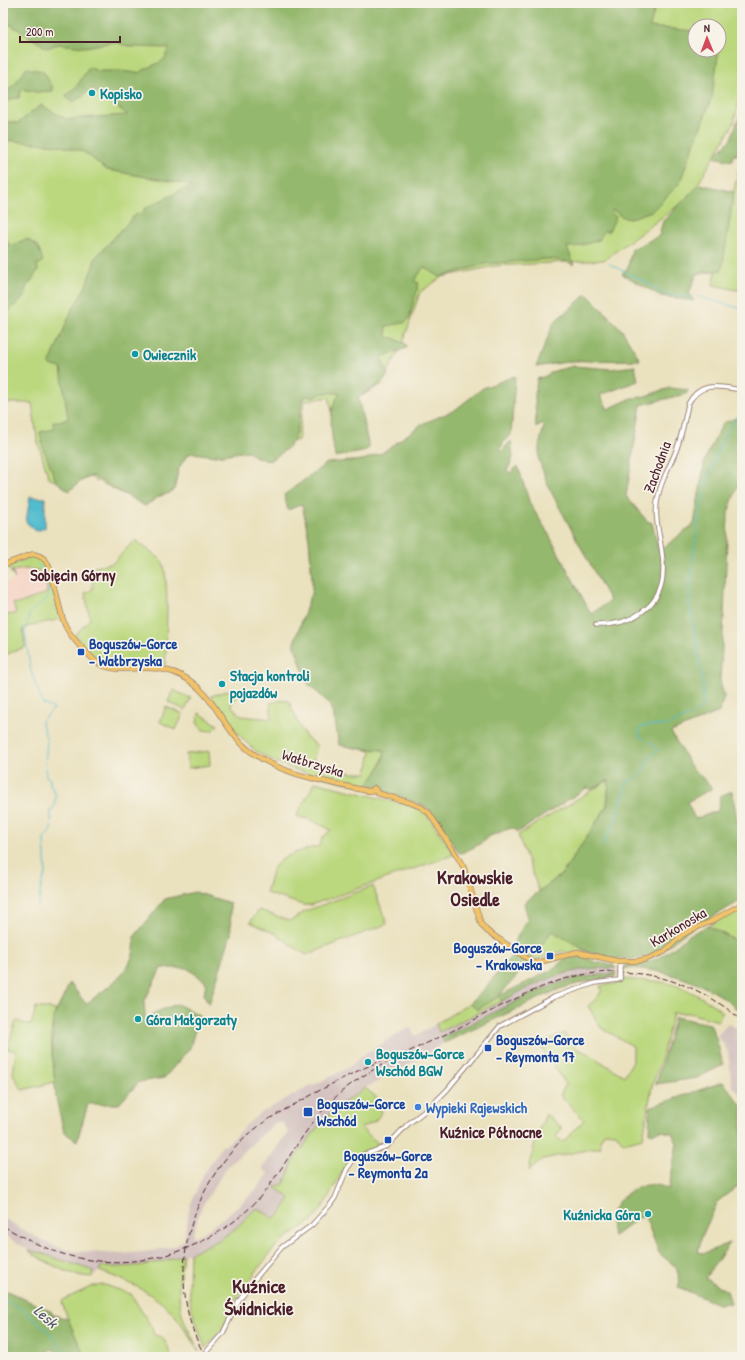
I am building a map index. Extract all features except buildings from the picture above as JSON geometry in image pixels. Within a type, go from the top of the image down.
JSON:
[{"type":"main road","name":"Wałbrzyska","points":[[3,565],[33,554],[45,559],[50,569],[62,618],[68,630],[83,649],[102,666],[117,669],[156,668],[179,674],[196,685],[206,695],[242,744],[265,760],[293,773],[365,790],[375,789],[383,795],[421,807],[429,813],[464,868],[482,924],[488,931],[530,961]]},
{"type":"main road","name":"Karkonoska","points":[[530,961],[540,962],[577,952],[621,963],[647,959],[664,952],[682,935],[742,904]]},
{"type":"street","name":"Zachodnia","points":[[596,625],[615,624],[627,620],[644,611],[653,600],[660,587],[663,572],[656,512],[658,497],[660,487],[677,449],[688,404],[694,395],[704,388],[719,387],[742,390]]},
{"type":"street","points":[[208,1351],[224,1333],[239,1300],[249,1286],[282,1247],[312,1225],[330,1205],[335,1198],[351,1163],[360,1156],[386,1146],[408,1124],[430,1107],[447,1090],[500,1026],[554,997],[595,983],[620,979],[621,963]]},
{"type":"shaded area","points":[[24,568],[40,569],[47,591],[18,614],[3,618],[3,584],[14,580],[11,571]]},
{"type":"shaded area","points":[[594,968],[616,968],[616,973],[577,978],[543,989],[442,1038],[444,1043],[404,1068],[365,1088],[287,1174],[284,1184],[274,1188],[290,1198],[279,1215],[273,1218],[259,1209],[255,1209],[236,1228],[219,1240],[190,1253],[154,1264],[121,1268],[101,1267],[95,1275],[82,1277],[45,1261],[3,1234],[3,1218],[32,1235],[55,1246],[74,1251],[121,1254],[151,1251],[176,1246],[184,1240],[190,1206],[203,1175],[223,1145],[225,1146],[258,1115],[287,1098],[346,1069],[358,1060],[358,1058],[406,1029],[411,1028],[415,1036],[436,1024],[440,1032],[541,982],[575,971]],"holes":[[[276,1122],[283,1122],[288,1133],[262,1169],[269,1174],[256,1190],[237,1207],[203,1233],[192,1237],[201,1208],[227,1167]]]},
{"type":"shaded area","points":[[728,1024],[742,1033],[742,1097],[732,1086],[728,1052],[717,1036]]},
{"type":"green space","points":[[3,3],[742,3],[742,87],[734,123],[691,196],[604,260],[495,266],[442,277],[420,292],[403,343],[381,385],[332,412],[329,397],[304,401],[298,440],[265,450],[183,453],[149,501],[121,493],[90,477],[73,485],[49,479],[37,439],[32,403],[7,403],[3,400]]},
{"type":"green space","points":[[3,3],[656,3],[650,27],[687,30],[687,58],[718,58],[712,97],[679,184],[652,211],[629,219],[622,217],[613,210],[611,212],[616,217],[609,231],[604,231],[599,240],[576,247],[567,247],[574,265],[565,261],[548,259],[485,264],[440,277],[424,267],[414,281],[419,283],[409,319],[404,323],[386,326],[387,337],[406,344],[407,348],[381,357],[388,374],[383,382],[358,397],[369,448],[362,452],[335,457],[331,416],[340,393],[323,393],[314,397],[304,396],[298,424],[292,442],[289,447],[278,456],[269,461],[255,457],[248,451],[215,456],[193,453],[187,455],[178,470],[175,488],[170,493],[160,496],[145,506],[93,476],[85,478],[69,491],[56,481],[43,448],[40,432],[54,429],[53,422],[68,419],[61,368],[49,365],[71,312],[85,288],[96,257],[135,215],[144,212],[144,209],[192,185],[107,170],[84,152],[57,145],[3,140],[3,121],[18,123],[41,105],[66,119],[128,115],[91,88],[82,97],[72,102],[65,96],[77,86],[89,67],[97,71],[138,73],[164,60],[169,48],[132,47],[114,42],[85,47],[58,44],[47,48],[3,20]]},
{"type":"green space","points":[[26,68],[43,71],[52,86],[53,91],[36,92],[22,89],[19,98],[11,99],[4,105],[3,95],[16,83]]},
{"type":"green space","points":[[741,111],[742,135],[737,155],[733,155],[732,161],[713,157],[731,139]]},
{"type":"green space","points":[[739,167],[742,168],[742,291],[713,285]]},
{"type":"green space","points":[[700,184],[734,192],[722,270],[697,274],[689,293],[694,301],[661,296],[622,274],[628,267],[632,249],[659,236],[663,221]]},
{"type":"green space","points":[[3,233],[10,246],[26,239],[34,243],[39,250],[43,261],[40,264],[37,264],[38,270],[26,287],[25,296],[3,316]]},
{"type":"green space","points":[[587,294],[622,330],[640,360],[572,361],[536,367],[554,322]]},
{"type":"green space","points":[[574,366],[611,369],[635,366],[638,381],[600,395],[608,409],[632,398],[642,397],[670,388],[688,390],[686,394],[641,405],[626,496],[647,521],[652,523],[659,551],[694,524],[705,459],[723,423],[742,416],[742,474],[728,513],[720,680],[724,697],[719,712],[671,732],[691,767],[713,788],[687,802],[695,819],[718,811],[720,796],[732,791],[742,848],[742,900],[693,927],[663,950],[646,957],[633,959],[613,959],[590,953],[552,931],[528,963],[499,996],[550,971],[565,959],[572,957],[587,957],[594,962],[613,965],[616,968],[586,969],[556,976],[538,983],[502,1001],[498,997],[477,1010],[470,1003],[481,993],[518,948],[513,944],[528,918],[524,903],[562,874],[607,806],[609,780],[590,790],[588,787],[518,832],[513,828],[508,829],[490,836],[482,843],[459,853],[431,811],[422,805],[367,784],[374,777],[379,768],[383,760],[385,750],[361,749],[339,745],[335,721],[329,703],[307,683],[294,643],[312,591],[312,580],[309,539],[302,504],[288,510],[284,495],[327,463],[363,460],[382,453],[422,424],[455,410],[483,388],[515,376],[511,435],[505,440],[500,449],[502,451],[511,441],[513,458],[507,471],[510,473],[518,466],[530,504],[548,533],[591,614],[610,601],[549,488],[539,460],[539,446],[544,426],[542,423],[536,428],[535,396],[537,379],[554,371]]},
{"type":"green space","points":[[135,540],[159,558],[162,561],[164,568],[167,611],[165,666],[163,667],[121,667],[105,664],[92,655],[75,635],[90,619],[85,593],[92,590],[93,578],[91,568],[113,563]]},
{"type":"green space","points":[[33,556],[42,559],[47,566],[60,618],[57,620],[32,625],[23,629],[25,647],[3,656],[3,616],[16,613],[13,603],[18,604],[47,593],[44,578],[38,571],[27,569],[12,571],[15,579],[9,569],[10,565]]},
{"type":"green space","points":[[233,689],[238,696],[231,705],[241,716],[272,719],[270,703],[284,700],[289,701],[298,723],[306,737],[317,746],[313,762],[352,773],[367,773],[371,751],[361,749],[385,750],[376,774],[370,782],[365,785],[360,785],[324,778],[300,771],[277,763],[260,754],[240,736],[211,696]]},
{"type":"green space","points":[[173,690],[191,698],[185,710],[168,702]]},
{"type":"green space","points":[[166,707],[183,714],[176,730],[160,722]]},
{"type":"green space","points":[[199,713],[218,725],[212,731],[203,730],[197,723]]},
{"type":"green space","points":[[209,751],[210,765],[188,768],[186,754]]},
{"type":"green space","points":[[609,780],[607,806],[562,874],[539,891],[518,835]]},
{"type":"green space","points":[[315,782],[419,808],[427,815],[453,852],[453,855],[311,905],[303,905],[266,893],[275,865],[292,854],[319,846],[323,837],[331,830],[309,819],[298,817],[297,815]]},
{"type":"green space","points":[[373,886],[387,924],[306,955],[276,934],[250,922],[259,910],[290,921],[306,911]]},
{"type":"green space","points":[[195,892],[230,903],[231,934],[209,1004],[204,995],[206,982],[187,968],[161,968],[144,1002],[146,1025],[154,1013],[177,1004],[199,1015],[190,1048],[164,1078],[139,1082],[119,1104],[88,1104],[77,1141],[64,1132],[56,1098],[52,1049],[53,1018],[70,983],[86,1004],[116,980],[128,966],[132,958],[134,937],[165,899]]},
{"type":"green space","points":[[742,907],[742,944],[708,926]]},
{"type":"green space","points":[[708,926],[742,944],[742,1013],[718,994],[696,983],[660,972],[636,968],[624,968],[625,965],[644,963],[659,958],[689,935]]},
{"type":"green space","points":[[552,930],[590,953],[580,950],[566,953],[563,951],[539,959],[532,958]]},
{"type":"green space","points":[[616,973],[615,976],[559,989],[444,1043],[442,1038],[525,997],[559,983],[577,978]]},
{"type":"green space","points":[[625,979],[662,982],[679,986],[701,997],[723,1012],[718,1021],[689,1013],[673,1013],[661,1060],[652,1086],[643,1138],[623,1143],[616,1133],[605,1132],[600,1140],[601,1147],[543,1159],[529,1171],[536,1138],[546,1114],[562,1128],[556,1137],[563,1142],[584,1120],[560,1095],[566,1084],[539,1044],[564,1033],[577,1049],[587,1053],[624,1076],[633,1061],[633,1046],[601,1028],[588,1006],[597,998],[602,990],[600,986],[621,983]]},
{"type":"green space","points":[[498,997],[502,1001],[439,1032],[436,1024],[470,1003],[477,1010]]},
{"type":"green space","points":[[36,1007],[56,1010],[53,1018],[51,1036],[55,1082],[22,1090],[13,1074],[16,1051],[7,1049],[16,1021],[31,1025]]},
{"type":"green space","points":[[675,1017],[710,1024],[717,1041],[723,1065],[697,1078],[656,1084]]},
{"type":"green space","points":[[723,1082],[742,1106],[742,1183],[718,1201],[702,1236],[698,1252],[704,1253],[730,1243],[705,1278],[727,1291],[731,1303],[718,1304],[678,1287],[680,1281],[676,1267],[659,1253],[644,1214],[613,1237],[611,1218],[612,1212],[619,1201],[636,1188],[647,1185],[658,1185],[669,1189],[677,1143],[672,1133],[661,1131],[649,1133],[650,1107]]},
{"type":"green space","points":[[365,1088],[381,1101],[377,1105],[382,1112],[375,1121],[361,1128],[381,1146],[364,1151],[349,1160],[324,1205],[313,1220],[274,1248],[236,1298],[224,1327],[205,1348],[191,1307],[189,1287],[190,1253],[219,1240],[236,1228],[255,1209],[259,1209],[273,1218],[279,1215],[290,1198],[274,1187],[284,1184],[295,1158],[322,1121],[338,1107]]},
{"type":"green space","points":[[29,1251],[37,1252],[94,1271],[92,1277],[67,1271],[43,1260]]},
{"type":"green space","points":[[183,1255],[179,1286],[181,1310],[186,1326],[199,1351],[186,1330],[170,1310],[162,1303],[137,1287],[99,1271],[101,1267],[142,1265]]},
{"type":"green space","points":[[105,1285],[131,1294],[152,1328],[154,1335],[162,1337],[168,1347],[171,1357],[85,1357],[62,1303],[63,1300],[93,1286]]},
{"type":"green space","points":[[3,1289],[52,1312],[51,1314],[68,1319],[85,1357],[62,1357],[61,1354],[52,1349],[43,1354],[42,1357],[3,1357]]},
{"type":"water","points":[[30,497],[45,498],[45,528],[36,531],[26,522]]},
{"type":"waterway","points":[[609,264],[644,281],[663,294],[692,297]]},
{"type":"waterway","points":[[697,296],[742,309]]},
{"type":"waterway","points":[[644,739],[639,736],[640,728],[646,726],[668,725],[677,722],[702,708],[703,684],[689,603],[691,574],[698,523],[707,479],[724,435],[742,411]]},
{"type":"waterway","points":[[38,565],[45,576],[49,597],[30,613],[25,634],[31,672],[43,704],[53,708],[53,710],[41,721],[47,741],[45,764]]},
{"type":"waterway","points":[[602,847],[617,815],[627,782],[636,778],[641,773],[648,758],[658,750],[649,742]]},
{"type":"waterway","points":[[45,768],[46,776],[50,779],[50,786],[53,788],[56,795],[54,808],[51,810],[51,822]]},
{"type":"waterway","points":[[38,906],[42,882],[46,874],[44,839],[51,830],[51,826]]},
{"type":"waterway","name":"Lesk","points":[[3,1299],[22,1309],[46,1329],[69,1357]]},
{"type":"railway","points":[[3,1226],[46,1248],[74,1257],[99,1261],[125,1262],[151,1258],[176,1252],[200,1242],[222,1230],[243,1214],[261,1196],[317,1117],[351,1084],[391,1060],[518,998],[561,980],[609,972],[633,973],[657,977],[702,993],[723,1006],[742,1021]]},
{"type":"railway","points":[[206,1357],[195,1336],[188,1314],[184,1267],[186,1246],[191,1226],[207,1186],[232,1152],[247,1136],[263,1123],[332,1084],[383,1060]]},
{"type":"place","name":"Kopisko","points":[[92,93]]},
{"type":"place","name":"Owiecznik","points":[[135,354]]},
{"type":"place","name":"Boguszów-Gorce - Wałbrzyska","points":[[81,652]]},
{"type":"place","name":"Stacja kontroli pojazdów","points":[[222,684]]},
{"type":"place","name":"Boguszów-Gorce - Krakowska","points":[[550,956]]},
{"type":"place","name":"Góra Małgorzaty","points":[[138,1019]]},
{"type":"place","name":"Boguszów-Gorce - Reymonta 17","points":[[488,1048]]},
{"type":"place","name":"Boguszów-Gorce Wschód BGW","points":[[368,1062]]},
{"type":"place","name":"Wypieki Rajewskich","points":[[418,1107]]},
{"type":"place","name":"Boguszów-Gorce Wschód","points":[[308,1112]]},
{"type":"place","name":"Boguszów-Gorce - Reymonta 2a","points":[[388,1140]]},
{"type":"place","name":"Kuźnicka Góra","points":[[648,1214]]},
{"type":"district","name":"Sobięcin Górny","points":[[73,575]]},
{"type":"district","name":"Krakowskie Osiedle","points":[[475,888]]},
{"type":"district","name":"Kuźnice Północne","points":[[491,1132]]},
{"type":"district","name":"Kuźnice Świdnickie","points":[[259,1297]]}]
